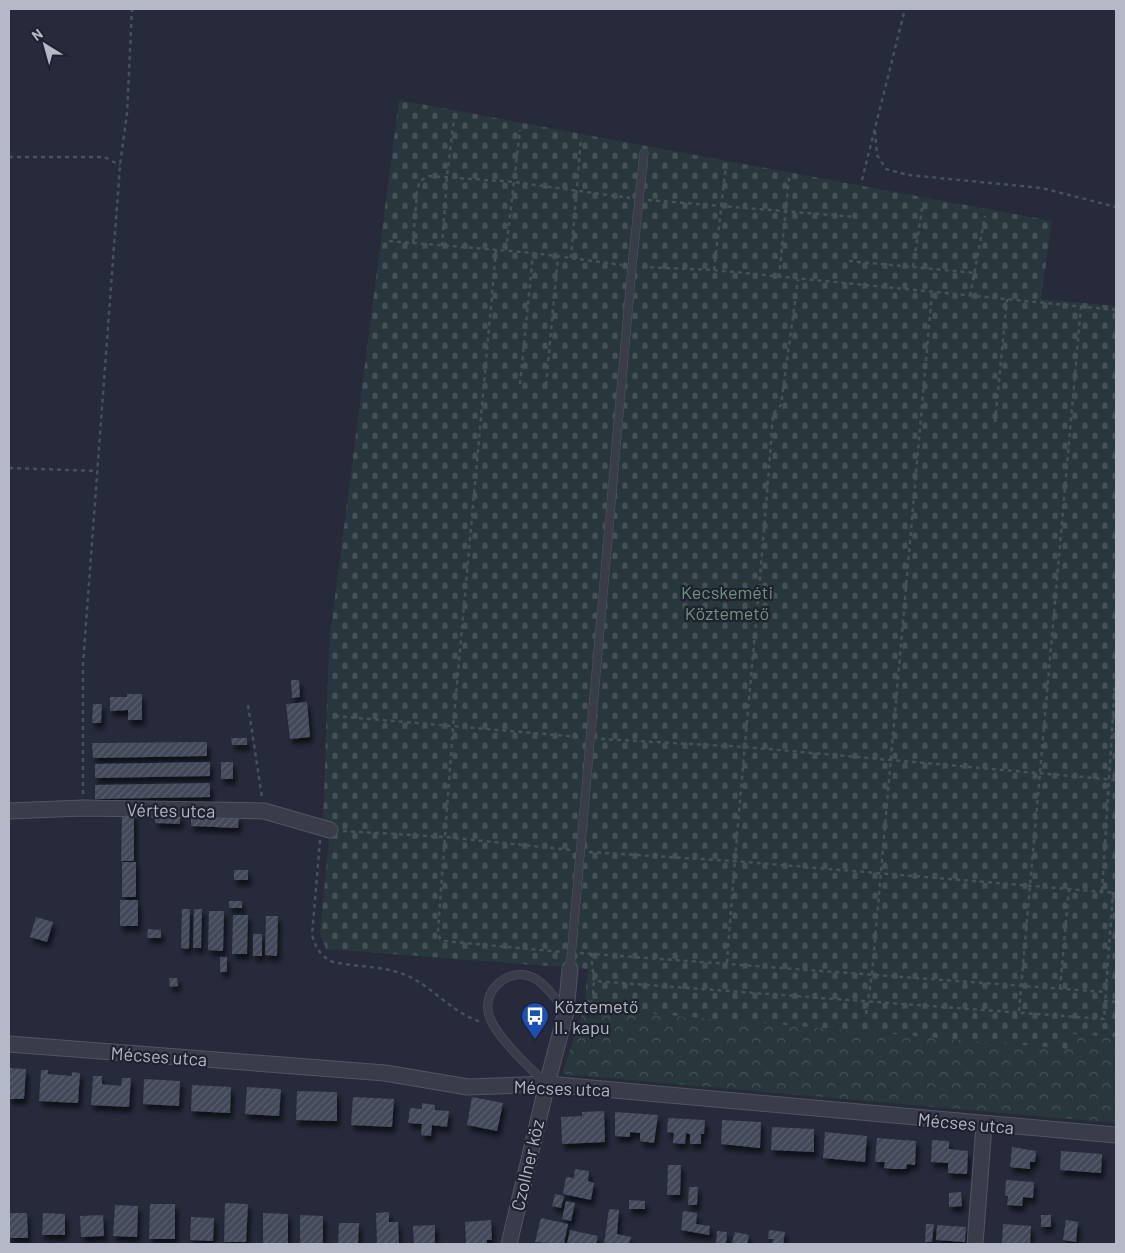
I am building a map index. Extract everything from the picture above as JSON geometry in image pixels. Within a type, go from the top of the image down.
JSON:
[{"type":"street","name":"Vértes utca","points":[[9,810],[83,808],[264,811],[330,830]]},
{"type":"street","name":"Czollner köz","points":[[509,1244],[566,1012],[570,969]]},
{"type":"street","name":"Mécses utca","points":[[9,1044],[385,1074],[468,1087],[547,1084],[984,1125],[1116,1135]]},
{"type":"street","points":[[974,1244],[984,1125]]},
{"type":"lane","points":[[570,969],[592,738],[632,266],[644,152]]},
{"type":"lane","points":[[547,1084],[527,1065],[494,1026],[488,1012],[489,996],[497,983],[511,976],[526,975],[533,978],[566,1012]]},
{"type":"path","points":[[83,808],[83,664],[120,165],[127,113],[132,9]]},
{"type":"path","points":[[862,180],[905,9]]},
{"type":"path","points":[[442,246],[447,176],[454,119]]},
{"type":"path","points":[[506,250],[520,130]]},
{"type":"path","points":[[875,131],[877,155],[886,169],[908,175],[1042,188],[1116,207]]},
{"type":"path","points":[[571,258],[581,138]]},
{"type":"path","points":[[9,157],[104,157],[120,165]]},
{"type":"path","points":[[714,270],[726,165]]},
{"type":"path","points":[[413,243],[417,191],[420,181],[430,176],[514,182],[640,199],[721,204],[786,212],[856,217]]},
{"type":"path","points":[[779,277],[789,178]]},
{"type":"path","points":[[913,268],[923,203]]},
{"type":"path","points":[[970,296],[985,216]]},
{"type":"path","points":[[389,241],[506,250],[632,266],[714,270],[1116,310]]},
{"type":"path","points":[[496,250],[453,728],[438,916],[440,939],[572,953],[591,952],[1105,992]]},
{"type":"path","points":[[520,384],[534,253]]},
{"type":"path","points":[[546,385],[558,256]]},
{"type":"path","points":[[849,261],[975,273]]},
{"type":"path","points":[[727,963],[734,861],[756,633],[773,414],[781,405],[798,279]]},
{"type":"path","points":[[866,1014],[872,974],[892,761],[932,292]]},
{"type":"path","points":[[995,422],[1007,299]]},
{"type":"path","points":[[1019,1011],[1081,306]]},
{"type":"path","points":[[9,468],[97,471]]},
{"type":"path","points":[[1102,891],[1111,780],[1116,683]]},
{"type":"path","points":[[248,705],[264,811]]},
{"type":"path","points":[[335,716],[453,728],[745,747],[1116,780]]},
{"type":"path","points":[[494,1026],[478,1022],[443,1002],[425,987],[405,975],[333,962],[323,958],[316,947],[312,935],[320,839],[330,830],[445,837],[581,851],[734,861],[1115,892],[1104,1019],[1019,1011],[594,981]]},
{"type":"path","points":[[1060,988],[1069,888]]},
{"type":"path","points":[[591,952],[594,981],[593,994]]},
{"type":"path","points":[[1104,1002],[1116,1002]]},
{"type":"green space","name":"Kecskeméti Köztemető","points":[[399,100],[1052,221],[1041,299],[1116,306],[1116,1037],[1071,1034],[1070,1049],[584,1008],[588,969],[326,949],[320,933],[330,830],[323,823],[329,644]]},
{"type":"green space","points":[[584,1008],[1070,1049],[1071,1034],[1116,1037],[1116,1123],[562,1074]]},
{"type":"building","points":[[291,680],[299,680],[300,697],[292,698]]},
{"type":"building","points":[[127,694],[142,694],[142,720],[128,720],[128,710],[110,711],[110,697],[127,697]]},
{"type":"building","points":[[307,702],[310,737],[290,739],[286,704]]},
{"type":"building","points":[[93,704],[102,704],[101,723],[92,723]]},
{"type":"building","points":[[231,738],[247,738],[247,745],[232,745]]},
{"type":"building","points":[[207,742],[207,756],[93,758],[92,743]]},
{"type":"building","points":[[210,762],[210,776],[95,778],[95,764]]},
{"type":"building","points":[[221,762],[233,762],[233,779],[221,779]]},
{"type":"building","points":[[210,783],[210,797],[95,799],[95,785]]},
{"type":"building","points":[[122,814],[134,814],[134,861],[121,861]]},
{"type":"building","points":[[155,814],[180,815],[180,824],[155,823]]},
{"type":"building","points":[[191,814],[239,816],[238,828],[191,826]]},
{"type":"building","points":[[122,862],[136,862],[136,897],[122,897]]},
{"type":"building","points":[[234,870],[248,870],[248,880],[234,880]]},
{"type":"building","points":[[120,900],[138,900],[138,926],[120,926]]},
{"type":"building","points":[[229,901],[242,901],[242,908],[229,908]]},
{"type":"building","points":[[182,909],[190,909],[189,949],[181,948]]},
{"type":"building","points":[[194,909],[202,909],[201,948],[193,948]]},
{"type":"building","points":[[209,911],[224,911],[223,951],[208,950]]},
{"type":"building","points":[[233,915],[248,915],[247,954],[232,954]]},
{"type":"building","points":[[266,916],[278,916],[277,956],[265,955]]},
{"type":"building","points":[[36,917],[53,922],[47,942],[30,937]]},
{"type":"building","points":[[148,929],[161,930],[161,938],[147,938]]},
{"type":"building","points":[[253,934],[262,934],[262,956],[253,956]]},
{"type":"building","points":[[220,957],[227,957],[227,972],[220,972]]},
{"type":"building","points":[[169,978],[177,978],[178,986],[170,987]]},
{"type":"building","points":[[585,1000],[594,1001],[593,1009],[584,1008]]},
{"type":"building","points":[[9,1068],[26,1069],[24,1099],[9,1099]]},
{"type":"building","points":[[41,1070],[48,1070],[48,1074],[72,1076],[72,1072],[80,1073],[78,1103],[39,1101]]},
{"type":"building","points":[[93,1076],[102,1076],[102,1084],[121,1086],[122,1078],[131,1078],[129,1107],[91,1105]]},
{"type":"building","points":[[144,1079],[180,1081],[179,1106],[143,1104]]},
{"type":"building","points":[[192,1085],[231,1087],[230,1113],[191,1111]]},
{"type":"building","points":[[247,1087],[281,1089],[279,1116],[245,1114]]},
{"type":"building","points":[[297,1091],[337,1092],[337,1121],[296,1120]]},
{"type":"building","points":[[353,1097],[394,1099],[392,1127],[351,1125]]},
{"type":"building","points":[[472,1097],[503,1103],[497,1131],[467,1125]]},
{"type":"building","points":[[422,1103],[435,1105],[435,1110],[449,1111],[447,1127],[432,1125],[431,1136],[421,1135],[422,1124],[408,1123],[410,1108],[422,1109]]},
{"type":"building","points":[[604,1111],[605,1142],[562,1144],[561,1117],[582,1116],[582,1112]]},
{"type":"building","points":[[615,1112],[658,1115],[654,1143],[640,1141],[640,1133],[630,1132],[630,1137],[615,1136]]},
{"type":"building","points":[[668,1118],[705,1120],[704,1134],[701,1134],[701,1144],[690,1144],[690,1134],[686,1133],[685,1144],[673,1143],[674,1133],[667,1132]]},
{"type":"building","points":[[722,1120],[761,1122],[760,1148],[721,1144]]},
{"type":"building","points":[[772,1127],[814,1129],[814,1152],[771,1150]]},
{"type":"building","points":[[825,1132],[867,1136],[865,1162],[823,1158]]},
{"type":"building","points":[[877,1138],[916,1141],[915,1165],[907,1164],[906,1169],[894,1169],[884,1168],[885,1162],[875,1162]]},
{"type":"building","points":[[932,1140],[949,1141],[949,1149],[968,1151],[967,1174],[948,1173],[948,1163],[931,1162]]},
{"type":"building","points":[[1012,1147],[1036,1151],[1035,1162],[1030,1162],[1030,1169],[1010,1167]]},
{"type":"building","points":[[1061,1151],[1102,1154],[1101,1173],[1060,1170]]},
{"type":"building","points":[[668,1165],[681,1165],[680,1195],[667,1195]]},
{"type":"building","points":[[575,1169],[589,1171],[588,1181],[594,1183],[591,1200],[563,1194],[566,1177],[574,1178]]},
{"type":"building","points":[[1006,1180],[1034,1182],[1033,1198],[1023,1197],[1022,1206],[1007,1205],[1008,1196],[1005,1196]]},
{"type":"building","points":[[689,1187],[698,1187],[697,1205],[688,1205]]},
{"type":"building","points":[[961,1192],[962,1206],[949,1207],[949,1193]]},
{"type":"building","points":[[555,1194],[564,1196],[561,1208],[552,1206]]},
{"type":"building","points":[[629,1200],[645,1201],[645,1209],[629,1209]]},
{"type":"building","points":[[566,1201],[575,1203],[571,1221],[562,1219]]},
{"type":"building","points":[[225,1203],[248,1204],[246,1242],[224,1242]]},
{"type":"building","points":[[150,1204],[175,1204],[175,1239],[149,1239]]},
{"type":"building","points":[[115,1205],[138,1206],[137,1237],[113,1236]]},
{"type":"building","points":[[609,1209],[619,1210],[617,1234],[631,1237],[629,1244],[604,1244]]},
{"type":"building","points":[[683,1211],[697,1213],[696,1224],[710,1226],[709,1235],[681,1230]]},
{"type":"building","points":[[389,1212],[389,1222],[398,1222],[399,1244],[377,1244],[376,1213]]},
{"type":"building","points":[[9,1213],[27,1213],[28,1238],[9,1238]]},
{"type":"building","points":[[43,1213],[65,1214],[65,1235],[42,1235]]},
{"type":"building","points":[[263,1213],[288,1214],[288,1244],[263,1244]]},
{"type":"building","points":[[103,1215],[104,1236],[81,1237],[80,1216]]},
{"type":"building","points":[[300,1215],[323,1216],[323,1243],[300,1243]]},
{"type":"building","points":[[1041,1215],[1051,1215],[1051,1227],[1041,1227]]},
{"type":"building","points":[[191,1217],[214,1218],[213,1241],[190,1240]]},
{"type":"building","points":[[541,1218],[568,1224],[564,1244],[535,1242]]},
{"type":"building","points":[[491,1220],[492,1240],[487,1240],[487,1244],[466,1244],[465,1222]]},
{"type":"building","points":[[1066,1220],[1078,1222],[1076,1242],[1063,1240]]},
{"type":"building","points":[[339,1223],[359,1223],[358,1244],[338,1243]]},
{"type":"building","points":[[926,1224],[934,1224],[932,1242],[925,1242]]},
{"type":"building","points":[[1003,1224],[1031,1226],[1030,1244],[1002,1243]]},
{"type":"building","points":[[435,1225],[435,1244],[414,1244],[413,1226]]},
{"type":"building","points":[[937,1225],[966,1227],[965,1242],[936,1240]]},
{"type":"building","points":[[570,1230],[598,1236],[596,1244],[567,1244]]},
{"type":"building","points":[[769,1230],[785,1232],[783,1244],[772,1244],[773,1239],[768,1239]]},
{"type":"building","points":[[717,1231],[727,1232],[726,1244],[716,1244]]},
{"type":"building","points":[[735,1232],[749,1235],[747,1244],[732,1243]]},
{"type":"place","name":"Köztemető II. kapu","points":[[535,1040]]}]
